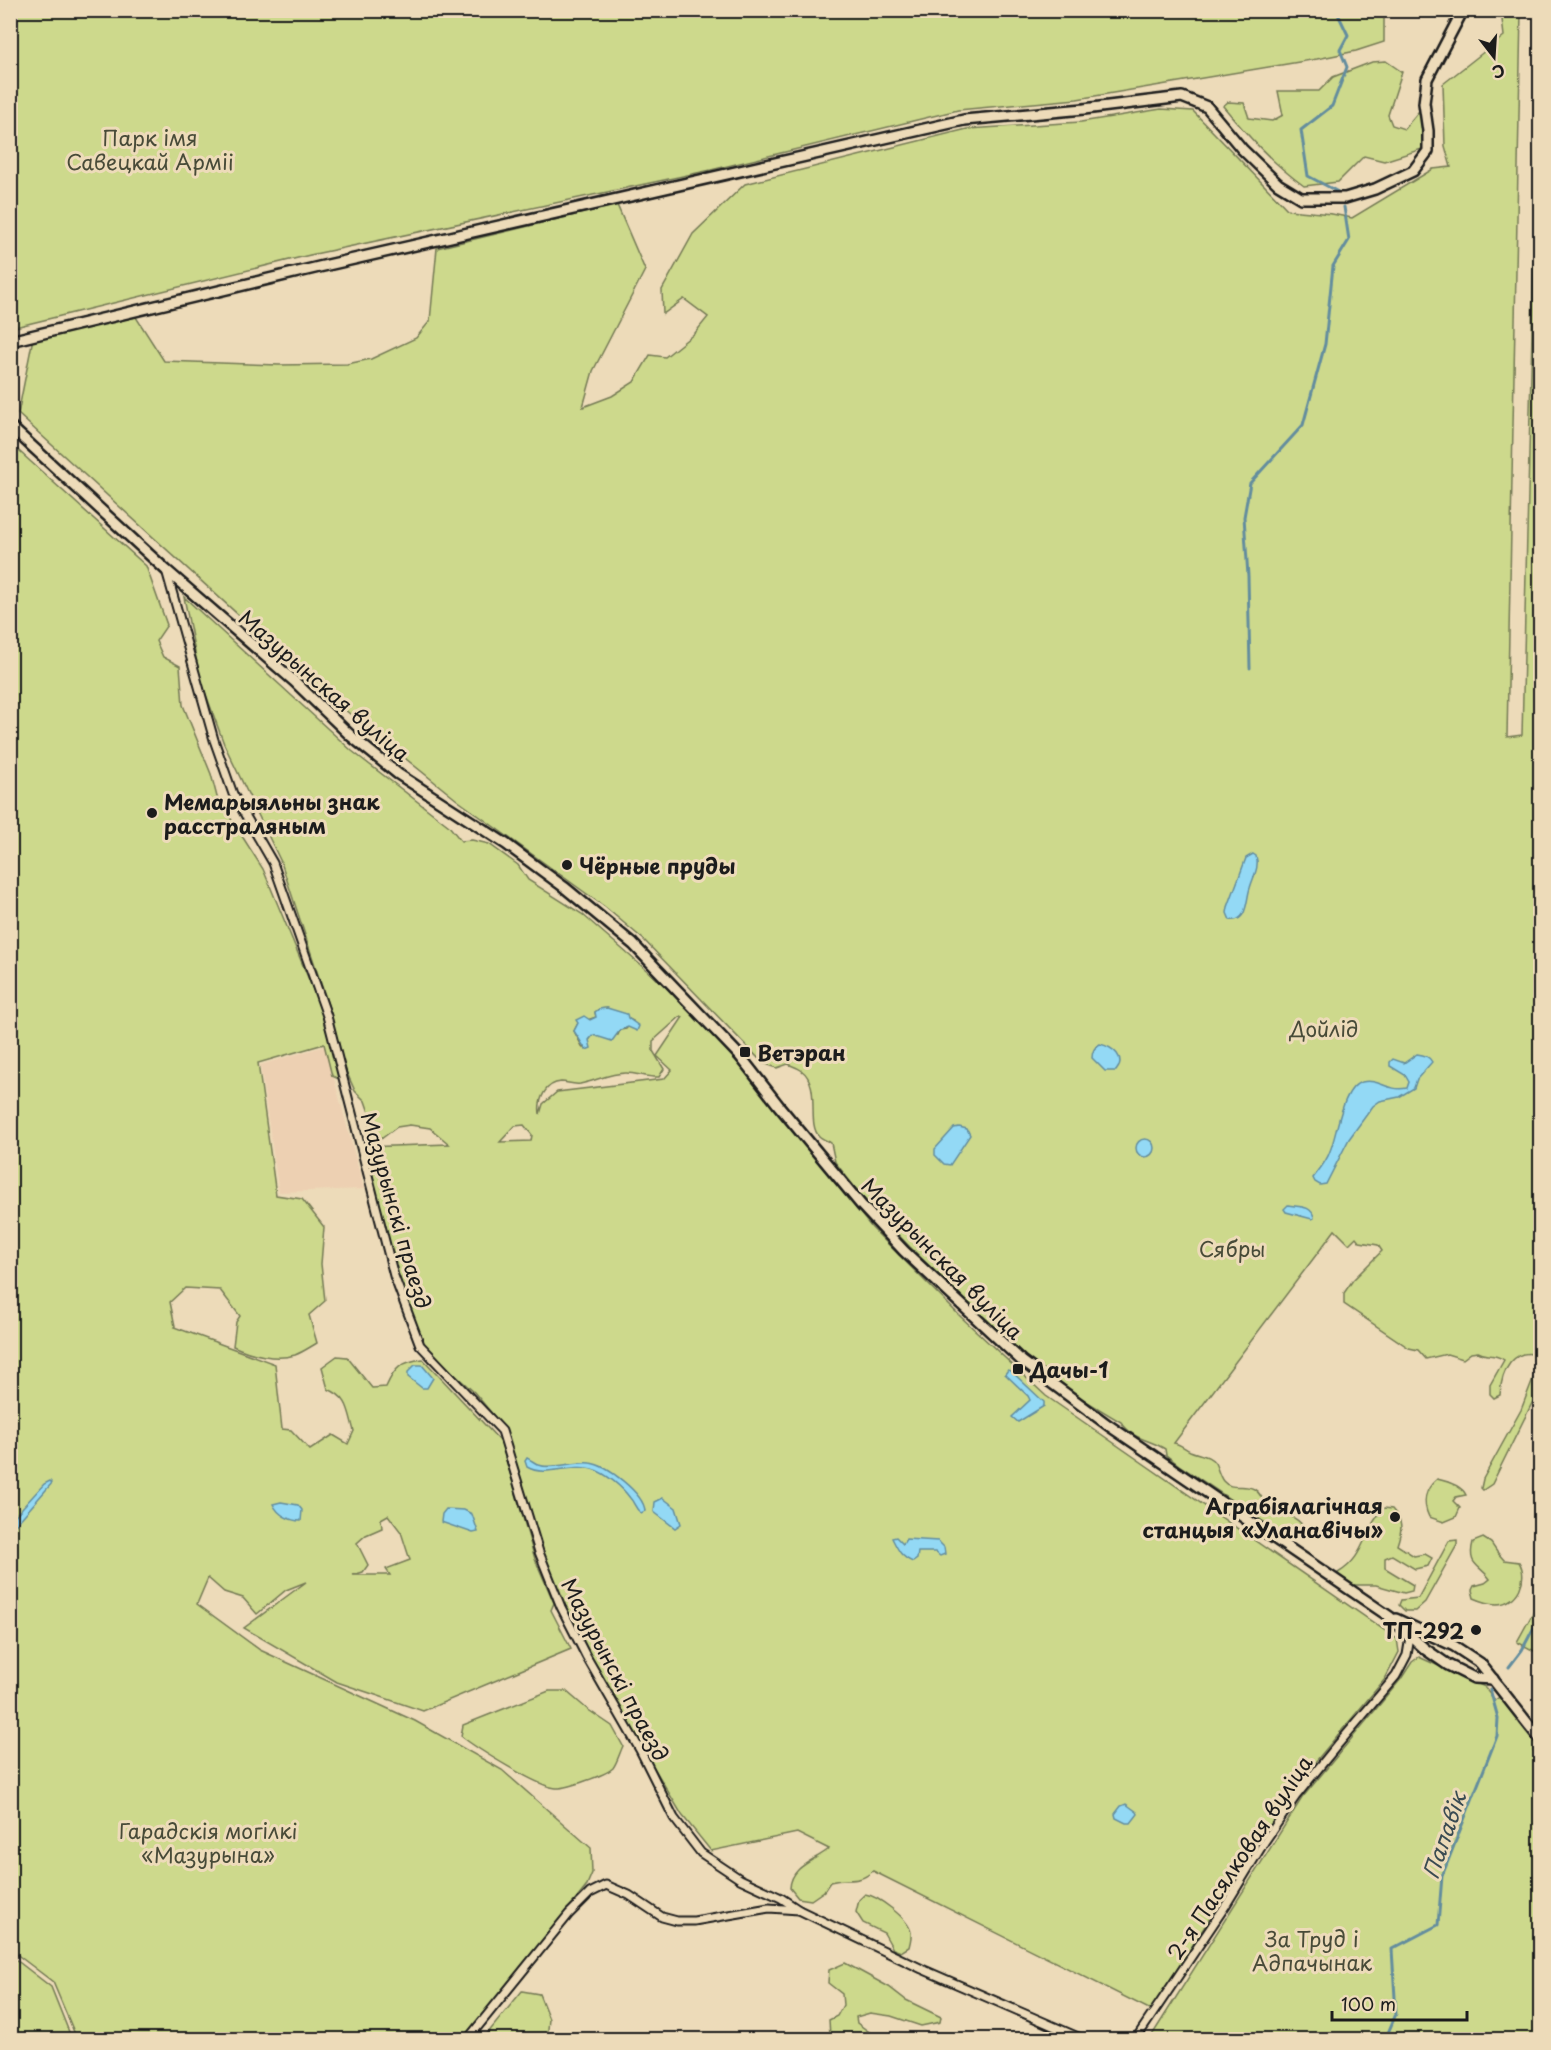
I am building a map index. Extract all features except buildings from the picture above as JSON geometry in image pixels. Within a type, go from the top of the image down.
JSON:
[{"type":"street","points":[[10,341],[318,267],[964,120],[1182,97],[1207,107],[1242,149],[1278,184],[1301,198],[1345,198],[1375,189],[1413,171],[1428,151],[1424,104],[1427,79],[1463,10]]},
{"type":"street","name":"Мазурынская вуліца","points":[[10,426],[166,570],[294,681],[351,736],[398,774],[506,844],[564,887],[633,944],[740,1056],[862,1206],[904,1251],[1022,1361],[1108,1425],[1390,1617],[1410,1637],[1448,1665],[1474,1678],[1494,1679]]},
{"type":"street","name":"Мазурынскі праезд","points":[[166,570],[214,740],[233,794],[273,863],[327,1016],[394,1276],[420,1345],[502,1431],[539,1552],[561,1607],[591,1666],[640,1750],[674,1818],[701,1853],[740,1879],[922,1969],[1085,2040]]},
{"type":"street","points":[[1390,1617],[1454,1646],[1480,1663],[1540,1740]]},
{"type":"street","name":"2-я Пасялковая вуліца","points":[[1136,2040],[1226,1905],[1264,1841],[1296,1796],[1396,1676],[1407,1655],[1410,1637]]},
{"type":"street","points":[[467,2040],[569,1914],[590,1893],[606,1886],[629,1895],[662,1917],[677,1920],[694,1921],[769,1908],[799,1910]]},
{"type":"shaded area","points":[[325,1046],[364,1189],[279,1192],[260,1065]]},
{"type":"green space","name":"Парк імя Савецкай Арміі","points":[[1384,10],[1384,42],[1356,51],[1317,59],[1077,99],[958,110],[711,170],[310,255],[11,328],[10,11]]},
{"type":"green space","points":[[1501,11],[1521,11],[1507,737],[1522,735],[1540,11],[1540,1356],[1522,1354],[1516,1357],[1506,1370],[1500,1395],[1494,1398],[1490,1394],[1490,1385],[1504,1360],[1478,1352],[1471,1353],[1463,1359],[1447,1354],[1426,1359],[1418,1350],[1409,1348],[1344,1304],[1344,1293],[1353,1280],[1382,1251],[1378,1245],[1360,1242],[1356,1237],[1349,1244],[1335,1230],[1174,1443],[1213,1460],[1226,1484],[1250,1487],[1257,1491],[1269,1512],[1288,1515],[1296,1519],[1304,1527],[1303,1534],[1296,1538],[1282,1534],[1179,1465],[1166,1455],[1165,1449],[1136,1436],[1121,1422],[1061,1386],[1010,1344],[867,1203],[835,1162],[831,1143],[820,1137],[815,1130],[811,1085],[801,1070],[788,1064],[777,1068],[763,1063],[643,939],[605,907],[457,800],[324,693],[18,414],[33,338],[136,317],[164,361],[279,365],[347,364],[371,359],[416,338],[430,321],[437,248],[617,205],[645,270],[593,371],[583,407],[612,396],[634,382],[650,355],[665,357],[695,333],[708,317],[684,299],[663,314],[662,290],[693,234],[745,184],[967,129],[1081,122],[1161,109],[1193,111],[1288,210],[1352,218],[1433,169],[1451,167],[1445,146],[1443,84],[1504,36]]},
{"type":"green space","points":[[1386,61],[1402,72],[1388,115],[1392,125],[1404,129],[1419,111],[1426,120],[1422,149],[1384,161],[1364,156],[1338,182],[1304,186],[1261,149],[1223,106],[1228,102],[1244,103],[1249,118],[1272,121],[1283,115],[1278,91],[1319,91],[1333,77],[1372,62]]},
{"type":"green space","name":"Гарадскія могілкі «Мазурына»","points":[[10,443],[146,566],[167,625],[156,641],[163,657],[180,666],[183,705],[211,774],[217,797],[263,869],[324,1016],[341,1080],[332,1076],[324,1044],[258,1063],[276,1195],[302,1199],[324,1227],[321,1264],[325,1301],[309,1315],[317,1343],[288,1357],[255,1354],[233,1346],[236,1322],[240,1316],[220,1290],[185,1288],[170,1302],[174,1327],[275,1364],[282,1429],[291,1430],[310,1450],[333,1435],[348,1444],[354,1431],[347,1406],[340,1396],[328,1389],[322,1367],[337,1356],[347,1357],[372,1388],[386,1387],[396,1370],[404,1364],[423,1359],[501,1442],[535,1559],[554,1603],[551,1610],[571,1649],[423,1711],[337,1682],[244,1628],[306,1582],[286,1590],[257,1614],[243,1598],[224,1592],[208,1578],[197,1604],[260,1650],[415,1721],[502,1770],[591,1848],[592,1873],[586,1887],[464,2039],[77,2039],[53,1982],[11,1950]],"holes":[[[388,1515],[401,1532],[410,1560],[386,1569],[390,1575],[353,1575],[363,1572],[368,1565],[357,1543],[366,1535],[382,1528],[381,1519]]]},
{"type":"green space","points":[[184,597],[352,751],[449,826],[461,841],[472,840],[489,844],[518,865],[528,880],[582,914],[691,1009],[753,1080],[872,1228],[961,1317],[1046,1396],[1397,1639],[1399,1652],[1385,1679],[1311,1767],[1261,1839],[1151,2010],[873,1871],[862,1878],[830,1882],[824,1891],[811,1900],[798,1898],[790,1888],[794,1874],[829,1849],[797,1833],[711,1851],[682,1815],[608,1690],[563,1604],[541,1551],[503,1430],[474,1392],[421,1344],[396,1274],[364,1147],[449,1144],[430,1128],[410,1125],[397,1127],[381,1139],[370,1137],[371,1118],[365,1101],[355,1091],[343,1064],[331,1014],[281,862],[224,744],[200,678]],"holes":[[[607,1008],[633,1021],[626,1029],[620,1030],[618,1035],[593,1035],[583,1048],[574,1031],[578,1023],[596,1017],[595,1012]],[[681,1016],[683,1017],[657,1056],[672,1070],[664,1079],[557,1092],[543,1104],[540,1114],[540,1103],[544,1093],[555,1083],[580,1084],[620,1073],[659,1077],[664,1069],[653,1051],[653,1041]],[[524,1125],[532,1135],[531,1141],[500,1142],[515,1126]]]},
{"type":"green space","points":[[1540,1373],[1540,1387],[1492,1484],[1483,1490],[1481,1488],[1483,1479],[1521,1410],[1534,1376]]},
{"type":"green space","points":[[1437,1479],[1457,1487],[1466,1495],[1456,1497],[1453,1501],[1460,1508],[1456,1517],[1444,1522],[1429,1517],[1425,1506],[1429,1487]]},
{"type":"green space","points":[[1384,1508],[1392,1509],[1400,1522],[1401,1530],[1397,1545],[1414,1556],[1425,1554],[1432,1558],[1428,1566],[1415,1569],[1392,1555],[1385,1558],[1385,1568],[1413,1585],[1412,1591],[1404,1593],[1376,1585],[1351,1585],[1340,1579],[1338,1573],[1354,1559],[1371,1526]]},
{"type":"green space","points":[[1483,1538],[1491,1543],[1504,1560],[1519,1562],[1522,1568],[1520,1589],[1511,1600],[1504,1603],[1491,1603],[1474,1598],[1472,1590],[1474,1586],[1490,1579],[1475,1564],[1472,1556],[1473,1542]]},
{"type":"green space","points":[[1457,1540],[1457,1545],[1425,1602],[1415,1611],[1405,1611],[1399,1605],[1401,1600],[1418,1598],[1449,1541]]},
{"type":"green space","points":[[1540,1600],[1540,1654],[1517,1642]]},
{"type":"green space","name":"За Труд і Адпачынак","points":[[1419,1657],[1485,1687],[1495,1700],[1501,1696],[1516,1710],[1537,1745],[1533,1750],[1540,1760],[1540,2039],[1149,2040],[1302,1798],[1401,1679],[1412,1662]]},
{"type":"green space","points":[[549,1691],[566,1691],[612,1726],[623,1746],[613,1768],[585,1781],[556,1788],[522,1774],[461,1736],[463,1725]]},
{"type":"green space","points":[[865,1894],[884,1903],[899,1914],[909,1926],[911,1937],[909,1947],[901,1952],[893,1949],[884,1933],[863,1923],[856,1912],[859,1900]]},
{"type":"green space","points":[[11,1956],[51,1987],[70,2039],[11,2039]]},
{"type":"green space","points":[[845,1963],[889,1987],[906,2000],[941,2017],[940,2022],[921,2026],[891,2016],[870,2013],[856,2017],[857,2023],[879,2039],[825,2039],[830,2035],[829,2020],[837,2016],[843,2005],[842,1994],[828,1983],[829,1970]]},
{"type":"green space","points":[[522,1991],[539,1994],[549,2019],[547,2039],[483,2039]]},
{"type":"water","points":[[1253,854],[1256,856],[1257,868],[1245,909],[1240,918],[1230,920],[1227,913],[1228,907],[1246,858]]},
{"type":"water","points":[[607,1008],[627,1014],[628,1018],[639,1026],[637,1031],[628,1027],[620,1030],[612,1041],[593,1035],[589,1040],[591,1048],[586,1050],[574,1031],[578,1023],[576,1020],[584,1016],[590,1020],[596,1017],[595,1012],[599,1009]]},
{"type":"water","points":[[1100,1044],[1114,1050],[1117,1054],[1120,1062],[1116,1071],[1105,1071],[1092,1058],[1096,1046]]},
{"type":"water","points":[[1417,1054],[1426,1056],[1432,1062],[1417,1079],[1414,1088],[1399,1097],[1380,1101],[1373,1106],[1349,1139],[1326,1184],[1320,1185],[1315,1182],[1313,1178],[1329,1155],[1345,1101],[1355,1085],[1368,1081],[1394,1088],[1407,1088],[1409,1082],[1405,1075],[1390,1066],[1390,1062],[1393,1059],[1404,1063]]},
{"type":"water","points":[[954,1128],[967,1129],[970,1135],[950,1165],[944,1164],[935,1155],[935,1149]]},
{"type":"water","points":[[1145,1139],[1151,1142],[1154,1148],[1151,1154],[1145,1157],[1139,1154],[1136,1148],[1139,1142]]},
{"type":"water","points":[[1288,1205],[1308,1209],[1314,1218],[1286,1212],[1284,1209]]},
{"type":"water","points":[[415,1365],[422,1365],[433,1378],[427,1388],[422,1388],[408,1377],[408,1372]]},
{"type":"water","points":[[1008,1370],[1044,1402],[1044,1406],[1018,1422],[1012,1417],[1030,1400],[1005,1374]]},
{"type":"water","points":[[527,1458],[544,1466],[590,1463],[606,1469],[632,1489],[643,1504],[645,1511],[641,1513],[623,1489],[597,1471],[584,1468],[534,1470],[527,1467],[525,1461]]},
{"type":"water","points":[[50,1481],[52,1483],[11,1530],[11,1520],[44,1484]]},
{"type":"water","points":[[663,1498],[676,1508],[681,1524],[675,1528],[654,1512],[655,1502]]},
{"type":"water","points":[[281,1502],[298,1505],[302,1510],[301,1521],[289,1519],[281,1514],[273,1504]]},
{"type":"water","points":[[446,1509],[464,1510],[472,1514],[478,1532],[473,1533],[441,1522],[442,1514]]},
{"type":"water","points":[[896,1537],[903,1544],[906,1539],[938,1541],[944,1547],[945,1554],[940,1556],[935,1552],[918,1552],[917,1559],[913,1562],[898,1550],[892,1538]]},
{"type":"water","points":[[1126,1804],[1138,1814],[1131,1823],[1116,1818],[1115,1814],[1121,1806]]},
{"type":"waterway","points":[[1336,10],[1348,35],[1340,50],[1347,67],[1332,106],[1301,130],[1308,176],[1340,193]]},
{"type":"waterway","points":[[1250,668],[1244,517],[1250,483],[1303,425],[1325,344],[1333,266],[1349,240],[1344,207]]},
{"type":"waterway","points":[[1509,1667],[1522,1650],[1540,1616]]},
{"type":"waterway","name":"Папавік","points":[[1385,2040],[1396,2014],[1392,1949],[1438,1925],[1442,1876],[1497,1736],[1498,1718],[1490,1689]]},
{"type":"place","name":"Мемарыяльны знак расстраляным","points":[[152,813]]},
{"type":"place","name":"Чёрные пруды","points":[[567,865]]},
{"type":"place","name":"Ветэран","points":[[745,1052]]},
{"type":"place","name":"Дачы-1","points":[[1018,1369]]},
{"type":"place","name":"Аграбіялагічная станцыя «Уланавічы»","points":[[1395,1517]]},
{"type":"place","name":"ТП-292","points":[[1476,1630]]},
{"type":"park label","name":"Дойлід","points":[[1324,1028]]},
{"type":"park label","name":"Сябры","points":[[1232,1248]]}]
